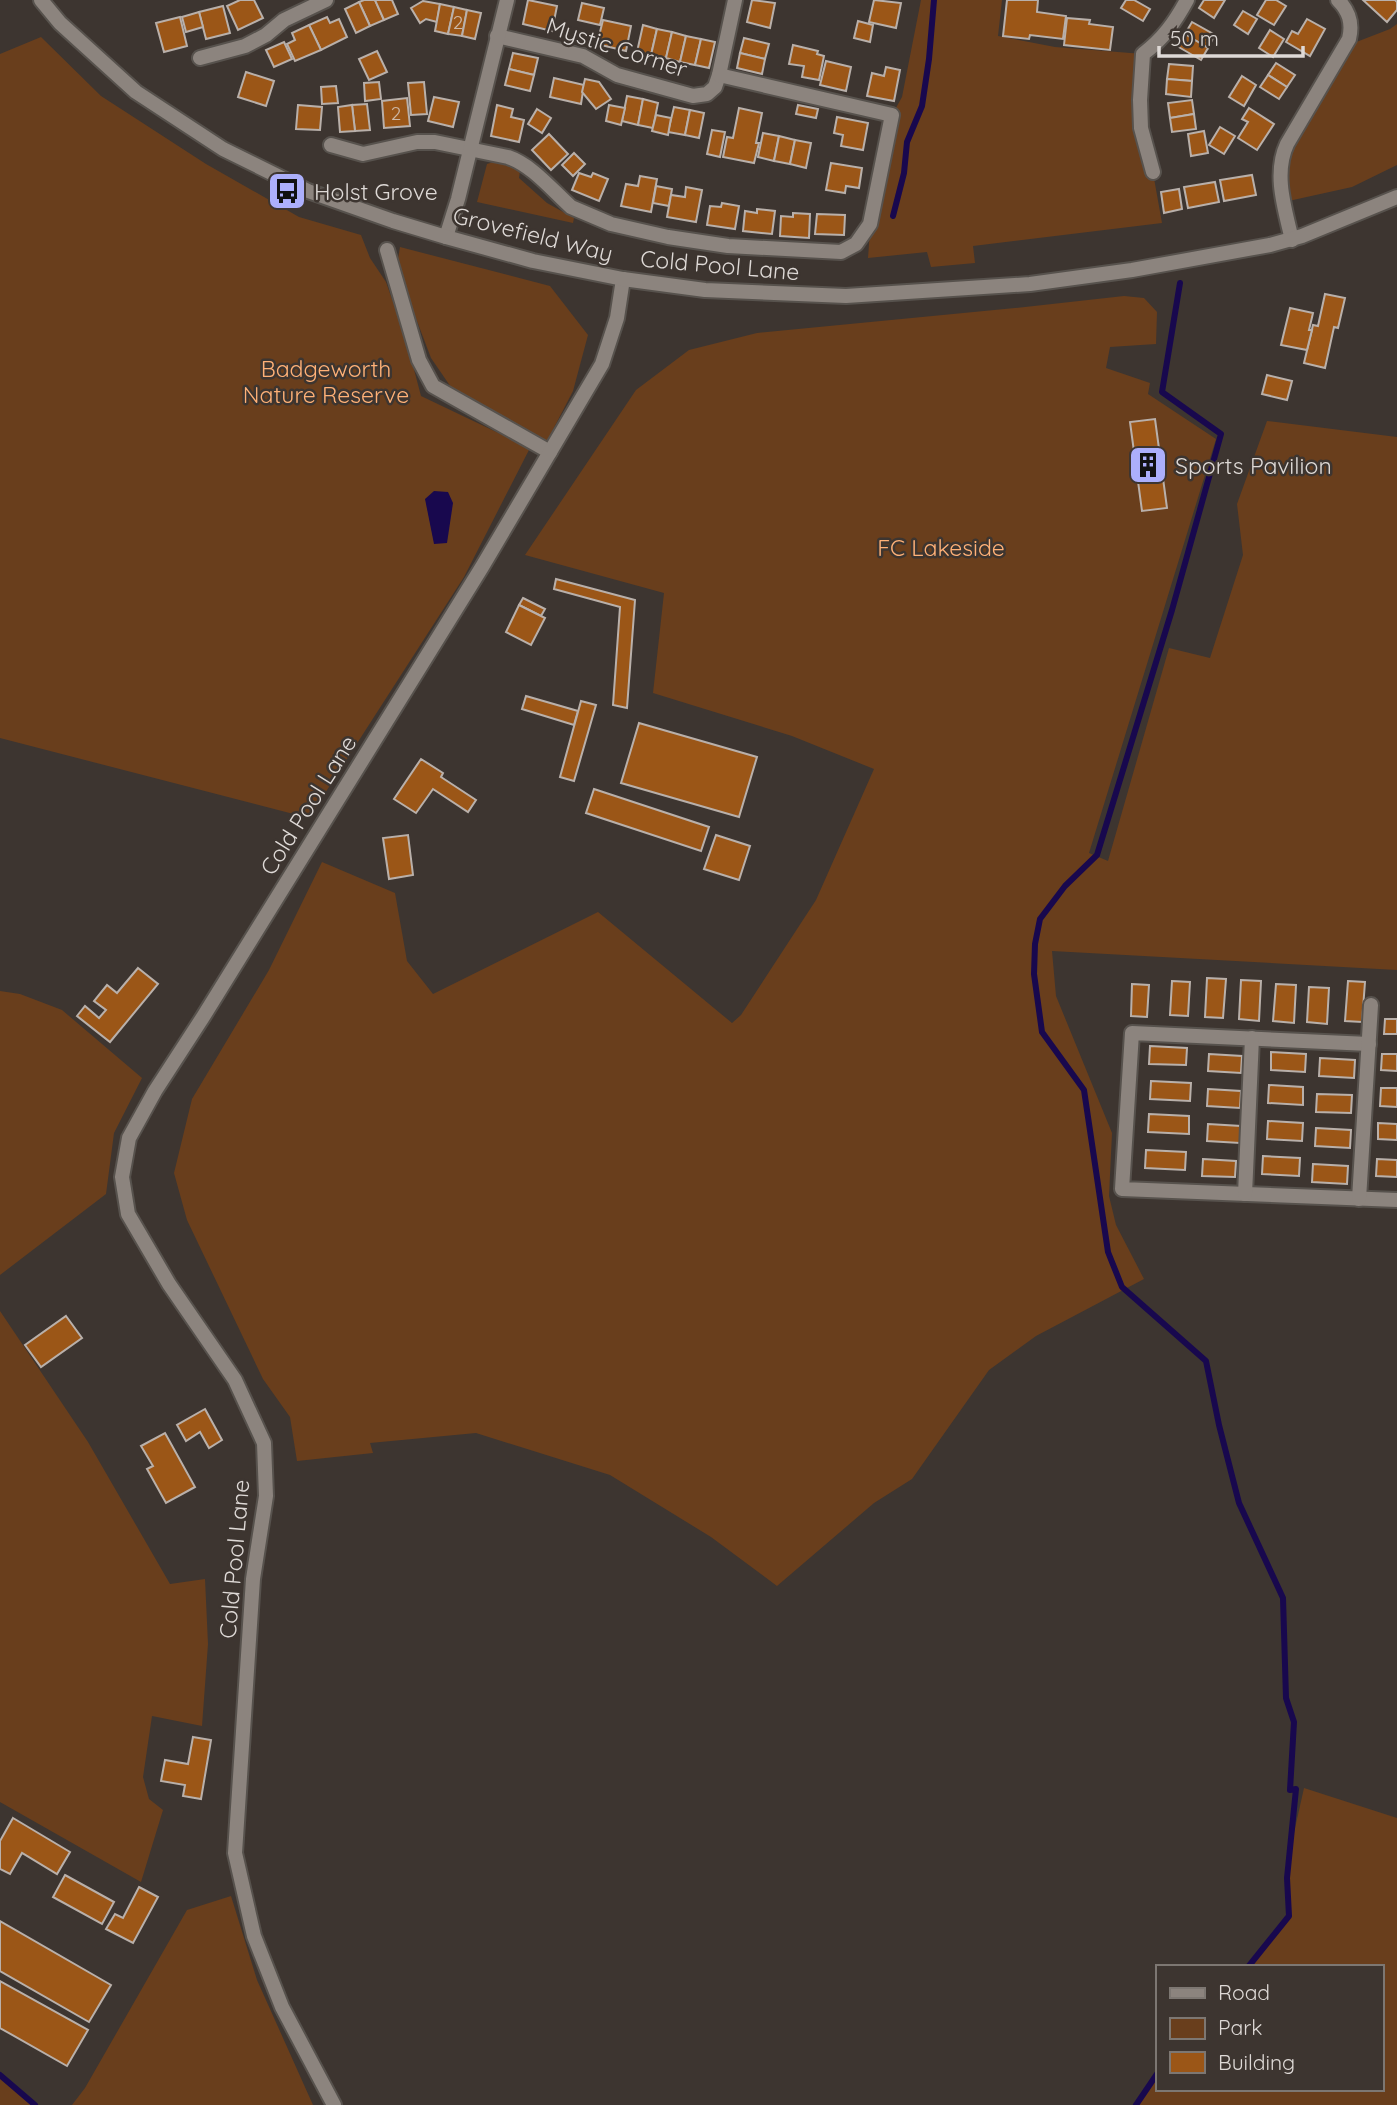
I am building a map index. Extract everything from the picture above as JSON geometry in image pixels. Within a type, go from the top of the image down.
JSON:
[{"type":"street","name":"Grovefield Way","points":[[41,0],[60,23],[136,92],[223,149],[308,191],[446,237],[533,261],[622,279]]},
{"type":"street","points":[[200,58],[245,46],[266,35],[284,20],[326,0]]},
{"type":"street","points":[[446,237],[458,199],[507,0]]},
{"type":"street","name":"Mystic Corner","points":[[497,36],[583,56],[617,75],[693,96],[707,94],[715,87],[719,75],[735,0]]},
{"type":"street","points":[[1153,172],[1141,128],[1143,54],[1158,43],[1172,26],[1187,0]]},
{"type":"street","points":[[1293,240],[1284,202],[1281,162],[1287,144],[1349,39],[1349,16],[1338,0]]},
{"type":"street","points":[[331,145],[363,154],[426,142],[518,161],[571,208],[611,224],[668,237],[728,246],[841,252],[856,244],[870,224],[892,114],[719,75]]},
{"type":"street","name":"Cold Pool Lane","points":[[334,2105],[282,2007],[254,1936],[235,1853],[253,1579],[266,1496],[264,1443],[235,1380],[169,1284],[128,1214],[122,1177],[129,1138],[155,1091],[482,567],[603,364],[617,318],[622,279],[705,290],[846,296],[1030,284],[1132,271],[1293,240],[1397,197]]},
{"type":"street","points":[[387,250],[419,360],[433,386],[550,452]]},
{"type":"street","points":[[1359,1199],[1371,1005]]},
{"type":"street","points":[[1368,1044],[1132,1033],[1122,1189],[1397,1200]]},
{"type":"street","points":[[1245,1194],[1252,1038]]},
{"type":"green space","points":[[921,0],[1002,0],[998,36],[1055,47],[1143,54],[1140,100],[1162,223],[973,246],[975,263],[931,267],[927,252],[868,258],[871,217],[892,115],[902,97]]},
{"type":"green space","points":[[1397,24],[1397,165],[1352,187],[1284,202],[1281,162],[1346,46]]},
{"type":"green space","name":"Badgeworth Nature Reserve","points":[[41,37],[101,96],[206,164],[299,217],[361,235],[370,258],[386,282],[406,339],[421,396],[530,448],[464,577],[309,818],[0,738],[0,54]]},
{"type":"green space","points":[[496,161],[509,164],[520,171],[519,178],[547,203],[574,218],[573,223],[477,202],[487,164]]},
{"type":"green space","points":[[400,247],[550,286],[588,335],[573,391],[545,445],[455,393],[431,358],[409,300],[397,265]]},
{"type":"green space","name":"FC Lakeside","points":[[1124,296],[1144,298],[1157,312],[1156,344],[1110,347],[1106,368],[1150,383],[1148,394],[1216,439],[1089,853],[1108,861],[1169,648],[1210,658],[1243,555],[1237,504],[1267,421],[1397,437],[1397,970],[1052,951],[1056,996],[1112,1133],[1109,1196],[1116,1225],[1144,1279],[1036,1336],[989,1370],[912,1479],[874,1503],[777,1586],[711,1537],[610,1475],[476,1433],[370,1443],[373,1453],[297,1461],[290,1417],[263,1379],[187,1220],[174,1173],[192,1099],[269,970],[322,862],[395,893],[407,961],[433,994],[598,912],[732,1023],[741,1015],[816,900],[874,769],[792,736],[653,693],[664,593],[525,555],[636,390],[689,350],[757,333]]},
{"type":"green space","points":[[0,991],[20,994],[62,1010],[142,1078],[114,1133],[106,1194],[0,1275]]},
{"type":"green space","points":[[0,1311],[88,1442],[170,1584],[205,1579],[208,1644],[202,1726],[152,1716],[143,1777],[149,1799],[163,1810],[141,1882],[0,1802]]},
{"type":"green space","points":[[1304,1788],[1397,1818],[1397,2105],[1136,2105],[1156,2075],[1156,2091],[1383,2091],[1383,1965],[1246,1965],[1289,1916],[1289,1855]]},
{"type":"green space","points":[[231,1896],[257,1980],[313,2105],[72,2105],[85,2088],[187,1910]]},
{"type":"green space","points":[[0,2076],[26,2095],[35,2105],[0,2105]]},
{"type":"shaded area","points":[[434,491],[448,492],[453,503],[447,543],[434,544],[425,499]]},
{"type":"building","points":[[240,0],[254,0],[263,18],[238,30],[227,6]]},
{"type":"building","points":[[375,0],[384,20],[370,26],[359,2]]},
{"type":"building","points":[[375,0],[392,0],[398,14],[384,20]]},
{"type":"building","points":[[528,0],[557,6],[552,31],[523,24]]},
{"type":"building","points":[[752,0],[775,3],[770,28],[747,22]]},
{"type":"building","points":[[874,0],[901,3],[896,28],[869,22]]},
{"type":"building","points":[[1007,0],[1038,0],[1037,12],[1066,16],[1063,39],[1030,35],[1029,39],[1003,36]]},
{"type":"building","points":[[1126,0],[1134,0],[1150,9],[1143,21],[1121,8]]},
{"type":"building","points":[[1204,0],[1225,0],[1214,18],[1199,8]]},
{"type":"building","points":[[1266,0],[1276,0],[1286,6],[1274,25],[1257,15]]},
{"type":"building","points":[[1363,0],[1395,0],[1397,10],[1387,22]]},
{"type":"building","points":[[423,1],[440,4],[437,22],[426,19],[420,23],[411,8]]},
{"type":"building","points":[[359,2],[370,26],[356,33],[345,9]]},
{"type":"building","points":[[582,3],[604,8],[600,25],[578,20]]},
{"type":"building","points":[[440,4],[454,7],[448,34],[435,31]]},
{"type":"building","points":[[223,6],[230,33],[206,39],[199,12]]},
{"type":"building","points":[[454,7],[467,10],[462,36],[448,34]]},
{"type":"building","points":[[467,10],[481,13],[475,39],[462,36]]},
{"type":"building","points":[[1243,11],[1257,19],[1248,34],[1234,25]]},
{"type":"building","points":[[199,12],[203,27],[186,32],[182,17]]},
{"type":"building","points":[[180,17],[187,46],[164,52],[156,23]]},
{"type":"building","points":[[327,17],[330,23],[339,19],[347,37],[321,50],[309,25]]},
{"type":"building","points":[[1067,18],[1090,20],[1089,24],[1113,27],[1110,50],[1064,45]]},
{"type":"building","points":[[1307,19],[1325,29],[1310,56],[1286,42],[1292,31],[1298,34]]},
{"type":"building","points":[[603,20],[631,26],[626,51],[597,44]]},
{"type":"building","points":[[858,21],[873,25],[870,42],[854,38]]},
{"type":"building","points":[[1192,22],[1215,35],[1208,48],[1185,34]]},
{"type":"building","points":[[309,25],[321,50],[295,61],[287,44],[295,40],[292,33]]},
{"type":"building","points":[[643,25],[657,29],[651,55],[637,52]]},
{"type":"building","points":[[657,29],[672,32],[666,58],[651,55]]},
{"type":"building","points":[[1270,30],[1284,39],[1273,57],[1259,48]]},
{"type":"building","points":[[672,32],[686,36],[680,62],[666,58]]},
{"type":"building","points":[[1185,34],[1208,48],[1201,60],[1177,46]]},
{"type":"building","points":[[686,36],[701,39],[695,65],[680,62]]},
{"type":"building","points":[[744,38],[769,44],[765,59],[740,53]]},
{"type":"building","points":[[701,39],[715,42],[709,68],[695,65]]},
{"type":"building","points":[[284,42],[292,59],[274,67],[266,50]]},
{"type":"building","points":[[793,45],[818,51],[817,54],[824,56],[819,80],[802,77],[804,66],[789,64]]},
{"type":"building","points":[[377,51],[387,72],[369,80],[359,59]]},
{"type":"building","points":[[513,53],[538,58],[534,75],[509,69]]},
{"type":"building","points":[[740,53],[765,59],[762,74],[737,68]]},
{"type":"building","points":[[826,61],[851,67],[846,91],[820,85]]},
{"type":"building","points":[[1276,63],[1295,75],[1287,87],[1268,75]]},
{"type":"building","points":[[1169,64],[1193,66],[1192,81],[1167,79]]},
{"type":"building","points":[[886,67],[900,70],[894,101],[867,96],[872,73],[884,76]]},
{"type":"building","points":[[509,69],[534,75],[530,91],[505,85]]},
{"type":"building","points":[[246,72],[274,81],[266,106],[238,97]]},
{"type":"building","points":[[1268,75],[1287,87],[1279,99],[1260,87]]},
{"type":"building","points":[[1242,76],[1256,85],[1244,106],[1229,97]]},
{"type":"building","points":[[554,78],[584,85],[581,104],[550,97]]},
{"type":"building","points":[[585,79],[599,82],[611,99],[596,109],[582,92]]},
{"type":"building","points":[[1167,79],[1192,81],[1191,97],[1166,94]]},
{"type":"building","points":[[379,82],[381,99],[365,101],[364,83]]},
{"type":"building","points":[[424,82],[427,114],[411,115],[408,83]]},
{"type":"building","points":[[336,86],[338,103],[322,104],[321,87]]},
{"type":"building","points":[[627,96],[643,99],[638,125],[622,121]]},
{"type":"building","points":[[434,97],[459,102],[453,127],[428,121]]},
{"type":"building","points":[[407,98],[410,126],[384,128],[382,101]]},
{"type":"building","points":[[643,99],[658,103],[653,128],[638,125]]},
{"type":"building","points":[[1192,100],[1194,114],[1170,118],[1168,103]]},
{"type":"building","points":[[367,104],[370,130],[355,131],[352,105]]},
{"type":"building","points":[[298,105],[322,107],[320,130],[296,129]]},
{"type":"building","points":[[352,105],[355,131],[340,132],[338,107]]},
{"type":"building","points":[[497,105],[513,109],[511,117],[524,120],[519,142],[491,136]]},
{"type":"building","points":[[609,105],[625,108],[621,125],[606,121]]},
{"type":"building","points":[[798,105],[818,109],[816,118],[796,114]]},
{"type":"building","points":[[674,107],[690,110],[685,135],[668,132]]},
{"type":"building","points":[[739,108],[762,113],[754,163],[723,157],[727,137],[733,138]]},
{"type":"building","points":[[1249,108],[1274,124],[1257,150],[1238,138],[1248,122],[1242,119]]},
{"type":"building","points":[[537,109],[551,118],[542,133],[528,124]]},
{"type":"building","points":[[690,110],[704,113],[699,138],[685,135]]},
{"type":"building","points":[[1194,114],[1196,129],[1172,132],[1170,118]]},
{"type":"building","points":[[656,115],[671,118],[668,135],[652,131]]},
{"type":"building","points":[[837,117],[868,123],[863,150],[841,146],[843,135],[834,133]]},
{"type":"building","points":[[1220,127],[1235,136],[1224,154],[1209,145]]},
{"type":"building","points":[[712,130],[725,132],[720,157],[707,154]]},
{"type":"building","points":[[1204,131],[1208,153],[1191,156],[1188,134]]},
{"type":"building","points":[[763,133],[779,136],[774,161],[758,157]]},
{"type":"building","points":[[549,134],[568,154],[551,170],[532,150]]},
{"type":"building","points":[[779,136],[795,140],[790,164],[774,161]]},
{"type":"building","points":[[795,140],[811,143],[806,168],[790,164]]},
{"type":"building","points":[[574,153],[585,164],[573,176],[562,165]]},
{"type":"building","points":[[831,163],[862,168],[859,188],[846,186],[845,193],[826,190]]},
{"type":"building","points":[[579,173],[591,177],[593,173],[608,179],[599,201],[572,190]]},
{"type":"building","points":[[1252,175],[1256,195],[1224,201],[1220,180]]},
{"type":"building","points":[[640,176],[657,179],[651,212],[621,206],[626,184],[638,186]]},
{"type":"building","points":[[1215,182],[1219,202],[1188,208],[1184,187]]},
{"type":"building","points":[[656,186],[672,189],[669,206],[653,203]]},
{"type":"building","points":[[686,187],[702,190],[696,222],[667,217],[671,195],[685,197]]},
{"type":"building","points":[[1179,189],[1182,209],[1164,213],[1161,192]]},
{"type":"building","points":[[722,203],[739,206],[735,229],[707,225],[710,206],[721,207]]},
{"type":"building","points":[[757,209],[775,211],[772,234],[743,231],[745,211],[757,213]]},
{"type":"building","points":[[793,213],[810,214],[809,238],[780,236],[781,216],[793,217]]},
{"type":"building","points":[[817,214],[845,215],[844,235],[815,234]]},
{"type":"building","points":[[1325,294],[1345,298],[1338,328],[1334,327],[1325,368],[1304,363],[1313,325],[1318,326]]},
{"type":"building","points":[[1290,308],[1313,313],[1307,350],[1281,345]]},
{"type":"building","points":[[1267,375],[1292,381],[1287,400],[1262,394]]},
{"type":"building","name":"Sports Pavilion","points":[[1155,419],[1167,508],[1142,511],[1130,422]]},
{"type":"building","points":[[556,579],[635,600],[627,708],[613,705],[620,607],[554,589]]},
{"type":"building","points":[[523,598],[545,609],[541,616],[519,605]]},
{"type":"building","points":[[519,605],[545,618],[531,645],[506,632]]},
{"type":"building","points":[[526,696],[578,711],[574,725],[522,709]]},
{"type":"building","points":[[581,701],[596,705],[574,781],[560,777]]},
{"type":"building","points":[[639,723],[757,757],[739,817],[621,783]]},
{"type":"building","points":[[421,759],[443,773],[441,777],[476,800],[468,812],[433,789],[416,813],[394,799]]},
{"type":"building","points":[[594,789],[709,827],[701,851],[586,813]]},
{"type":"building","points":[[408,835],[413,875],[389,879],[383,838]]},
{"type":"building","points":[[716,835],[750,846],[739,880],[704,869]]},
{"type":"building","points":[[138,968],[158,984],[110,1042],[77,1016],[85,1006],[99,1018],[106,1010],[94,1001],[107,985],[117,993]]},
{"type":"building","points":[[1207,978],[1226,979],[1223,1018],[1205,1017]]},
{"type":"building","points":[[1241,980],[1261,981],[1259,1021],[1239,1019]]},
{"type":"building","points":[[1172,981],[1190,982],[1188,1016],[1170,1015]]},
{"type":"building","points":[[1348,981],[1365,982],[1362,1022],[1345,1021]]},
{"type":"building","points":[[1132,984],[1149,985],[1147,1017],[1131,1016]]},
{"type":"building","points":[[1276,984],[1296,985],[1294,1023],[1273,1021]]},
{"type":"building","points":[[1309,987],[1329,988],[1327,1024],[1307,1022]]},
{"type":"building","points":[[1385,1019],[1397,1019],[1397,1034],[1384,1034]]},
{"type":"building","points":[[1150,1046],[1187,1048],[1186,1065],[1149,1064]]},
{"type":"building","points":[[1271,1052],[1306,1054],[1305,1072],[1271,1070]]},
{"type":"building","points":[[1209,1054],[1242,1056],[1241,1073],[1208,1071]]},
{"type":"building","points":[[1382,1054],[1397,1054],[1397,1071],[1381,1070]]},
{"type":"building","points":[[1320,1058],[1355,1060],[1354,1078],[1319,1076]]},
{"type":"building","points":[[1151,1081],[1191,1083],[1190,1101],[1150,1099]]},
{"type":"building","points":[[1269,1085],[1303,1087],[1303,1105],[1268,1103]]},
{"type":"building","points":[[1381,1088],[1397,1088],[1397,1107],[1380,1106]]},
{"type":"building","points":[[1208,1089],[1241,1091],[1240,1108],[1207,1106]]},
{"type":"building","points":[[1317,1094],[1352,1095],[1351,1113],[1316,1112]]},
{"type":"building","points":[[1149,1114],[1189,1116],[1189,1134],[1148,1132]]},
{"type":"building","points":[[1268,1121],[1303,1123],[1302,1141],[1267,1139]]},
{"type":"building","points":[[1378,1123],[1397,1124],[1397,1140],[1378,1139]]},
{"type":"building","points":[[1208,1124],[1241,1126],[1240,1143],[1207,1141]]},
{"type":"building","points":[[1316,1128],[1351,1130],[1350,1148],[1315,1146]]},
{"type":"building","points":[[1146,1150],[1186,1152],[1185,1170],[1145,1168]]},
{"type":"building","points":[[1263,1156],[1300,1158],[1299,1176],[1262,1174]]},
{"type":"building","points":[[1203,1159],[1236,1161],[1235,1177],[1202,1176]]},
{"type":"building","points":[[1377,1159],[1397,1160],[1397,1177],[1376,1176]]},
{"type":"building","points":[[1313,1164],[1348,1166],[1347,1184],[1312,1182]]},
{"type":"building","points":[[66,1316],[82,1338],[41,1367],[25,1345]]},
{"type":"building","points":[[205,1409],[222,1440],[209,1448],[200,1432],[186,1441],[177,1425]]},
{"type":"building","points":[[165,1433],[195,1487],[166,1503],[147,1469],[153,1466],[141,1446]]},
{"type":"building","points":[[193,1737],[211,1740],[201,1799],[183,1796],[185,1785],[161,1781],[165,1760],[188,1764]]},
{"type":"building","points":[[13,1818],[70,1852],[57,1874],[22,1853],[10,1874],[0,1869],[0,1841]]},
{"type":"building","points":[[65,1875],[114,1902],[102,1924],[53,1897]]},
{"type":"building","points":[[139,1887],[158,1897],[133,1943],[106,1929],[115,1914],[123,1918]]},
{"type":"building","points":[[0,1921],[111,1985],[89,2022],[0,1971]]},
{"type":"building","points":[[0,1981],[88,2030],[67,2066],[0,2028]]},
{"type":"waterway","points":[[893,216],[904,173],[907,142],[922,106],[934,0]]},
{"type":"waterway","points":[[1180,283],[1162,392],[1221,434],[1172,610],[1097,855],[1065,886],[1040,919],[1035,944],[1034,974],[1042,1032],[1084,1090],[1108,1252],[1122,1287],[1206,1361],[1239,1503],[1283,1598],[1286,1698],[1294,1722],[1290,1790],[1296,1789],[1287,1878],[1289,1916],[1250,1965]]},
{"type":"waterway","points":[[0,2075],[35,2105]]},
{"type":"waterway","points":[[1136,2105],[1156,2075]]},
{"type":"place","name":"Holst Grove","points":[[287,191]]},
{"type":"place","name":"Sports Pavilion","points":[[1148,465]]}]
